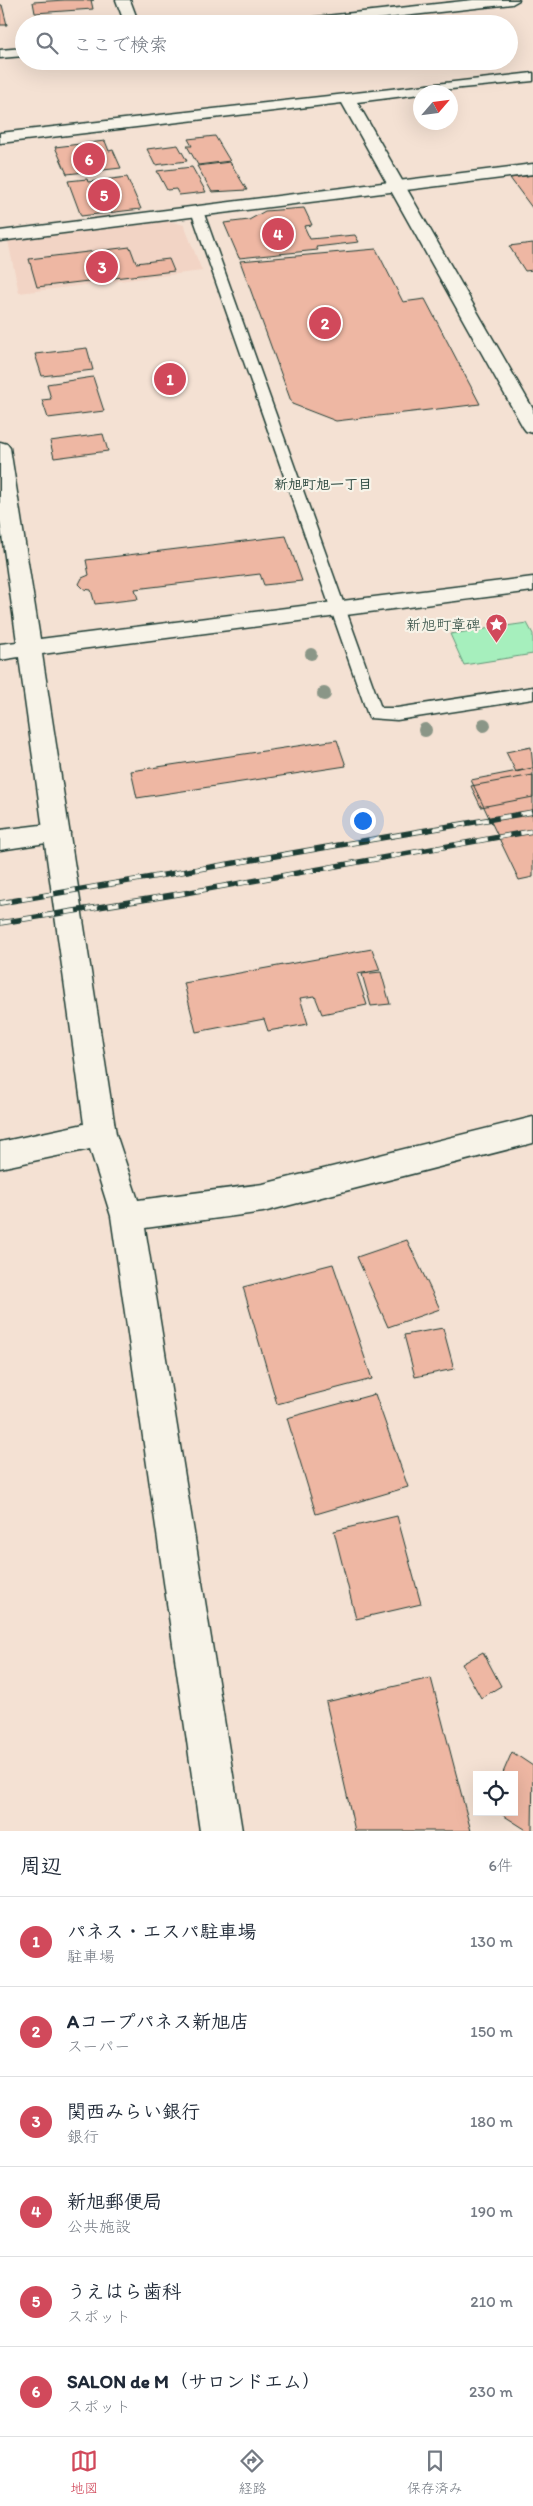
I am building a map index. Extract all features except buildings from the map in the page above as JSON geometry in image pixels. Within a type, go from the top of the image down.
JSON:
[{"type":"street","points":[[123,0],[129,15]]},
{"type":"street","points":[[366,15],[477,2],[512,0]]},
{"type":"street","points":[[299,7],[303,15]]},
{"type":"street","points":[[0,54],[15,53]]},
{"type":"street","points":[[0,138],[533,77]]},
{"type":"street","points":[[347,98],[533,427]]},
{"type":"street","points":[[0,236],[533,169]]},
{"type":"street","points":[[0,448],[101,1134],[127,1216],[221,1831]]},
{"type":"street","points":[[0,652],[338,611],[533,584]]},
{"type":"street","points":[[0,840],[57,833]]},
{"type":"street","points":[[127,1216],[264,1198],[533,1130]]},
{"type":"street","points":[[0,1155],[101,1134]]},
{"type":"lane","points":[[197,211],[375,714],[397,714],[533,693]]},
{"type":"shaded area","points":[[170,221],[184,225],[202,271],[19,293],[8,241]]},
{"type":"green space","points":[[527,623],[533,634],[533,654],[464,665],[450,634]]},
{"type":"railway","points":[[0,903],[533,812]]},
{"type":"railway","points":[[0,923],[185,893],[533,831]]},
{"type":"place","name":"SALON de M（サロンドエム）","points":[[89,159]]},
{"type":"place","name":"うえはら歯科","points":[[104,195]]},
{"type":"place","name":"新旭郵便局","points":[[278,234]]},
{"type":"place","name":"関西みらい銀行","points":[[102,267]]},
{"type":"place","name":"Aコープパネス新旭店","points":[[325,323]]},
{"type":"place","name":"パネス・エスパ駐車場","points":[[170,379]]},
{"type":"place","name":"新旭町章碑","points":[[497,644]]},
{"type":"district","name":"新旭町旭一丁目","points":[[323,484]]}]
